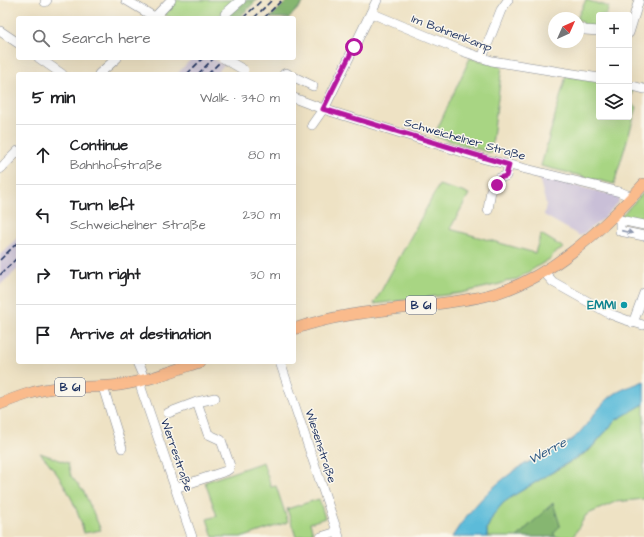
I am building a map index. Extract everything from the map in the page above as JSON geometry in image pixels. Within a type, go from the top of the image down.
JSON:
[{"type":"main road","name":"B 61","points":[[296,328],[330,318],[351,314],[455,302],[486,296],[516,287],[569,254],[617,217],[644,184]]},
{"type":"main road","name":"B 61","points":[[0,404],[42,390],[56,388],[103,387],[143,381],[193,364]]},
{"type":"street","points":[[126,0],[152,16]]},
{"type":"street","points":[[157,16],[171,0]]},
{"type":"street","points":[[225,14],[242,0]]},
{"type":"street","points":[[312,125],[323,109],[377,0]]},
{"type":"street","points":[[482,58],[501,10],[508,0]]},
{"type":"street","points":[[632,23],[639,0]]},
{"type":"street","name":"Im Bohnenkamp","points":[[371,13],[464,52],[482,58],[502,63],[596,78]]},
{"type":"street","points":[[584,30],[596,31]]},
{"type":"street","points":[[0,31],[16,42]]},
{"type":"street","points":[[42,60],[59,72]]},
{"type":"street","points":[[101,72],[115,60]]},
{"type":"street","points":[[226,60],[247,72]]},
{"type":"street","points":[[296,78],[313,86]]},
{"type":"street","points":[[632,86],[644,89]]},
{"type":"street","name":"Schweichelner Straße","points":[[296,99],[323,109],[509,165],[620,192],[632,197]]},
{"type":"street","points":[[0,169],[16,153]]},
{"type":"street","points":[[488,210],[491,190],[497,185],[499,178],[506,176],[509,165]]},
{"type":"street","points":[[644,225],[617,217],[620,231],[644,236]]},
{"type":"street","points":[[543,271],[552,282],[610,314],[638,324],[644,293]]},
{"type":"street","name":"Werrestraße","points":[[138,364],[142,371],[143,381],[141,388],[192,537]]},
{"type":"street","name":"Wiesenstraße","points":[[281,364],[338,534]]},
{"type":"street","points":[[103,387],[122,448]]},
{"type":"street","points":[[168,413],[197,402],[215,398]]},
{"type":"street","points":[[175,488],[226,471],[230,466],[221,440],[208,434],[197,402]]},
{"type":"street","points":[[321,537],[338,534]]},
{"type":"shaded area","points":[[190,60],[215,60],[224,65],[217,72],[179,72]]},
{"type":"shaded area","points":[[539,177],[618,196],[619,201],[603,219],[580,236],[544,215],[546,204]]},
{"type":"shaded area","points":[[16,239],[16,271],[0,285],[0,255]]},
{"type":"green space","points":[[176,0],[237,0],[218,16],[168,16],[164,14]]},
{"type":"green space","points":[[246,0],[257,0],[241,16],[227,16]]},
{"type":"green space","points":[[288,0],[306,0],[291,16],[272,16]]},
{"type":"green space","points":[[586,0],[609,7],[607,12],[596,12],[596,28],[584,26],[584,12],[580,12]]},
{"type":"green space","points":[[470,58],[502,66],[491,153],[434,136]]},
{"type":"green space","points":[[566,76],[596,81],[596,120],[632,120],[632,104],[637,107],[614,184],[541,166]]},
{"type":"green space","points":[[439,185],[469,194],[450,229],[535,253],[541,234],[564,248],[517,279],[461,293],[374,304]]},
{"type":"green space","points":[[644,192],[644,223],[620,217]]},
{"type":"green space","points":[[644,404],[644,499],[615,502],[586,515],[573,537],[555,537],[553,503],[517,537],[487,537],[487,528],[494,514],[503,503],[589,451],[616,420]]},
{"type":"green space","points":[[40,453],[68,463],[71,476],[84,492],[101,530],[84,533],[77,511],[67,490],[55,471]]},
{"type":"green space","points":[[263,462],[271,487],[276,486],[288,522],[244,537],[213,537],[207,519],[217,516],[205,482]]},
{"type":"green space","points":[[319,499],[325,518],[310,523],[313,533],[296,537],[287,509]]},
{"type":"green space","points":[[553,503],[560,525],[554,533],[555,537],[517,537]]},
{"type":"water","points":[[644,381],[644,404],[616,420],[589,450],[503,503],[494,514],[487,528],[487,537],[452,537],[475,506],[504,478],[525,464],[569,442],[579,433],[604,403],[616,393]]},
{"type":"railway","points":[[245,16],[262,0]]},
{"type":"railway","points":[[256,16],[272,0]]},
{"type":"railway","points":[[266,16],[282,0]]},
{"type":"railway","points":[[189,72],[201,60]]},
{"type":"railway","points":[[200,72],[212,60]]},
{"type":"railway","points":[[210,72],[222,60]]},
{"type":"railway","points":[[0,260],[16,244]]},
{"type":"railway","points":[[0,275],[16,259]]},
{"type":"place","name":"EMMI","points":[[624,305]]},
{"type":"route","points":[[354,47],[323,109],[509,165],[507,175],[499,178],[497,185]]},
{"type":"water label","name":"Werre","points":[[547,450]]}]
